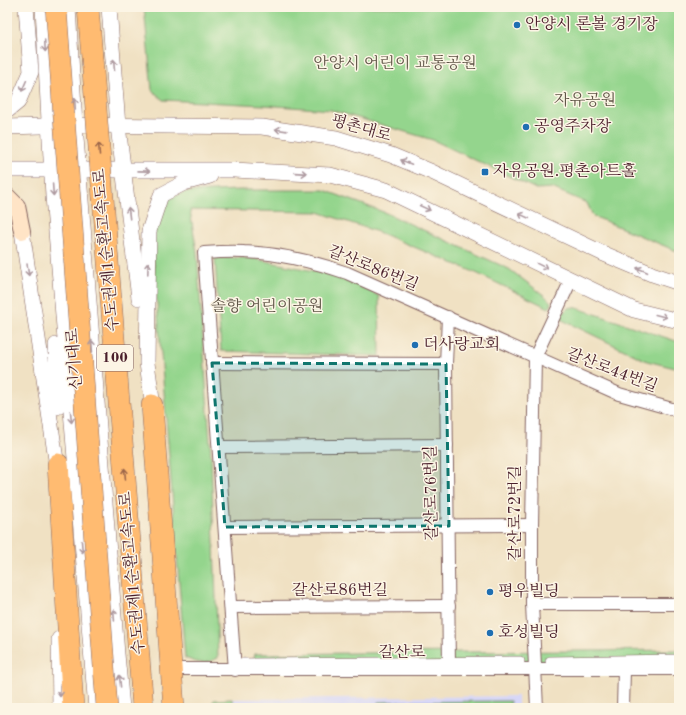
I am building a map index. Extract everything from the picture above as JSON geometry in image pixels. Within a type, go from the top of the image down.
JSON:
[{"type":"highway","name":"수도권제1순환고속도로","points":[[56,7],[107,708]]},
{"type":"highway","name":"수도권제1순환고속도로","points":[[88,7],[143,708]]},
{"type":"highway","points":[[152,405],[174,708]]},
{"type":"highway","points":[[58,464],[73,708]]},
{"type":"main road","points":[[7,196],[17,206],[22,231]]},
{"type":"street","points":[[7,112],[18,102],[31,72],[26,7]]},
{"type":"street","name":"신기대로","points":[[43,7],[51,171],[96,708]]},
{"type":"street","name":"신기대로","points":[[68,7],[75,125],[122,708]]},
{"type":"street","points":[[96,7],[111,31]]},
{"type":"street","points":[[109,7],[118,126],[152,405],[171,534],[184,708]]},
{"type":"street","name":"평촌대로","points":[[7,127],[49,125],[262,127],[336,138],[391,155],[432,172],[602,253],[652,274],[679,283]]},
{"type":"street","points":[[7,170],[234,170],[330,175],[386,190],[634,310],[679,321]]},
{"type":"street","points":[[147,363],[149,231],[161,195],[184,183],[234,170]]},
{"type":"street","points":[[54,210],[60,708]]},
{"type":"street","points":[[22,231],[58,464]]},
{"type":"street","name":"갈산로86번길","points":[[235,666],[204,253],[245,252],[320,264],[348,273],[535,357]]},
{"type":"street","points":[[535,357],[570,280]]},
{"type":"street","name":"갈산로76번길","points":[[448,317],[446,364],[449,526],[449,665]]},
{"type":"street","name":"갈산로44번길","points":[[535,357],[620,394],[679,411]]},
{"type":"street","name":"갈산로72번길","points":[[535,357],[532,604],[537,708]]},
{"type":"street","points":[[212,363],[446,364]]},
{"type":"street","points":[[219,447],[447,444]]},
{"type":"street","points":[[225,526],[532,525]]},
{"type":"street","points":[[532,604],[679,604]]},
{"type":"street","name":"갈산로86번길","points":[[231,607],[449,606]]},
{"type":"street","points":[[550,661],[679,660]]},
{"type":"street","points":[[449,665],[520,661]]},
{"type":"street","name":"갈산로","points":[[180,669],[235,666],[449,665],[536,670],[679,669]]},
{"type":"street","points":[[623,708],[624,670]]},
{"type":"highlighted area","points":[[212,363],[446,364],[449,526],[225,527]]},
{"type":"shaded area","points":[[518,696],[518,708],[233,708],[232,699]]},
{"type":"green space","name":"자유공원","points":[[144,7],[679,7],[679,252],[593,216],[587,203],[552,188],[536,189],[433,140],[331,110],[163,100],[152,90]]},
{"type":"green space","points":[[324,190],[386,213],[509,269],[545,296],[551,302],[551,306],[549,308],[474,272],[378,232],[318,212],[190,210],[197,253],[211,456],[218,658],[202,663],[185,658],[151,227],[165,200],[185,192]]},
{"type":"green space","name":"솔향 어린이공원","points":[[215,258],[250,258],[339,276],[379,296],[380,356],[221,351]]},
{"type":"green space","points":[[574,307],[679,342],[679,369],[647,361],[558,318],[568,308]]},
{"type":"green space","points":[[679,650],[679,665],[253,662],[255,654]]},
{"type":"green space","points":[[232,699],[233,708],[209,708],[214,700]]},
{"type":"green space","points":[[510,701],[510,708],[378,708],[378,702]]},
{"type":"place","name":"안양시 론볼 경기장","points":[[517,25]]},
{"type":"place","name":"공영주차장","points":[[526,127]]},
{"type":"place","name":"자유공원.평촌아트홀","points":[[485,172]]},
{"type":"place","name":"더사랑교회","points":[[415,345]]},
{"type":"place","name":"평우빌딩","points":[[490,592]]},
{"type":"place","name":"호성빌딩","points":[[490,633]]},
{"type":"park label","name":"안양시 어린이 교통공원","points":[[395,64]]}]
